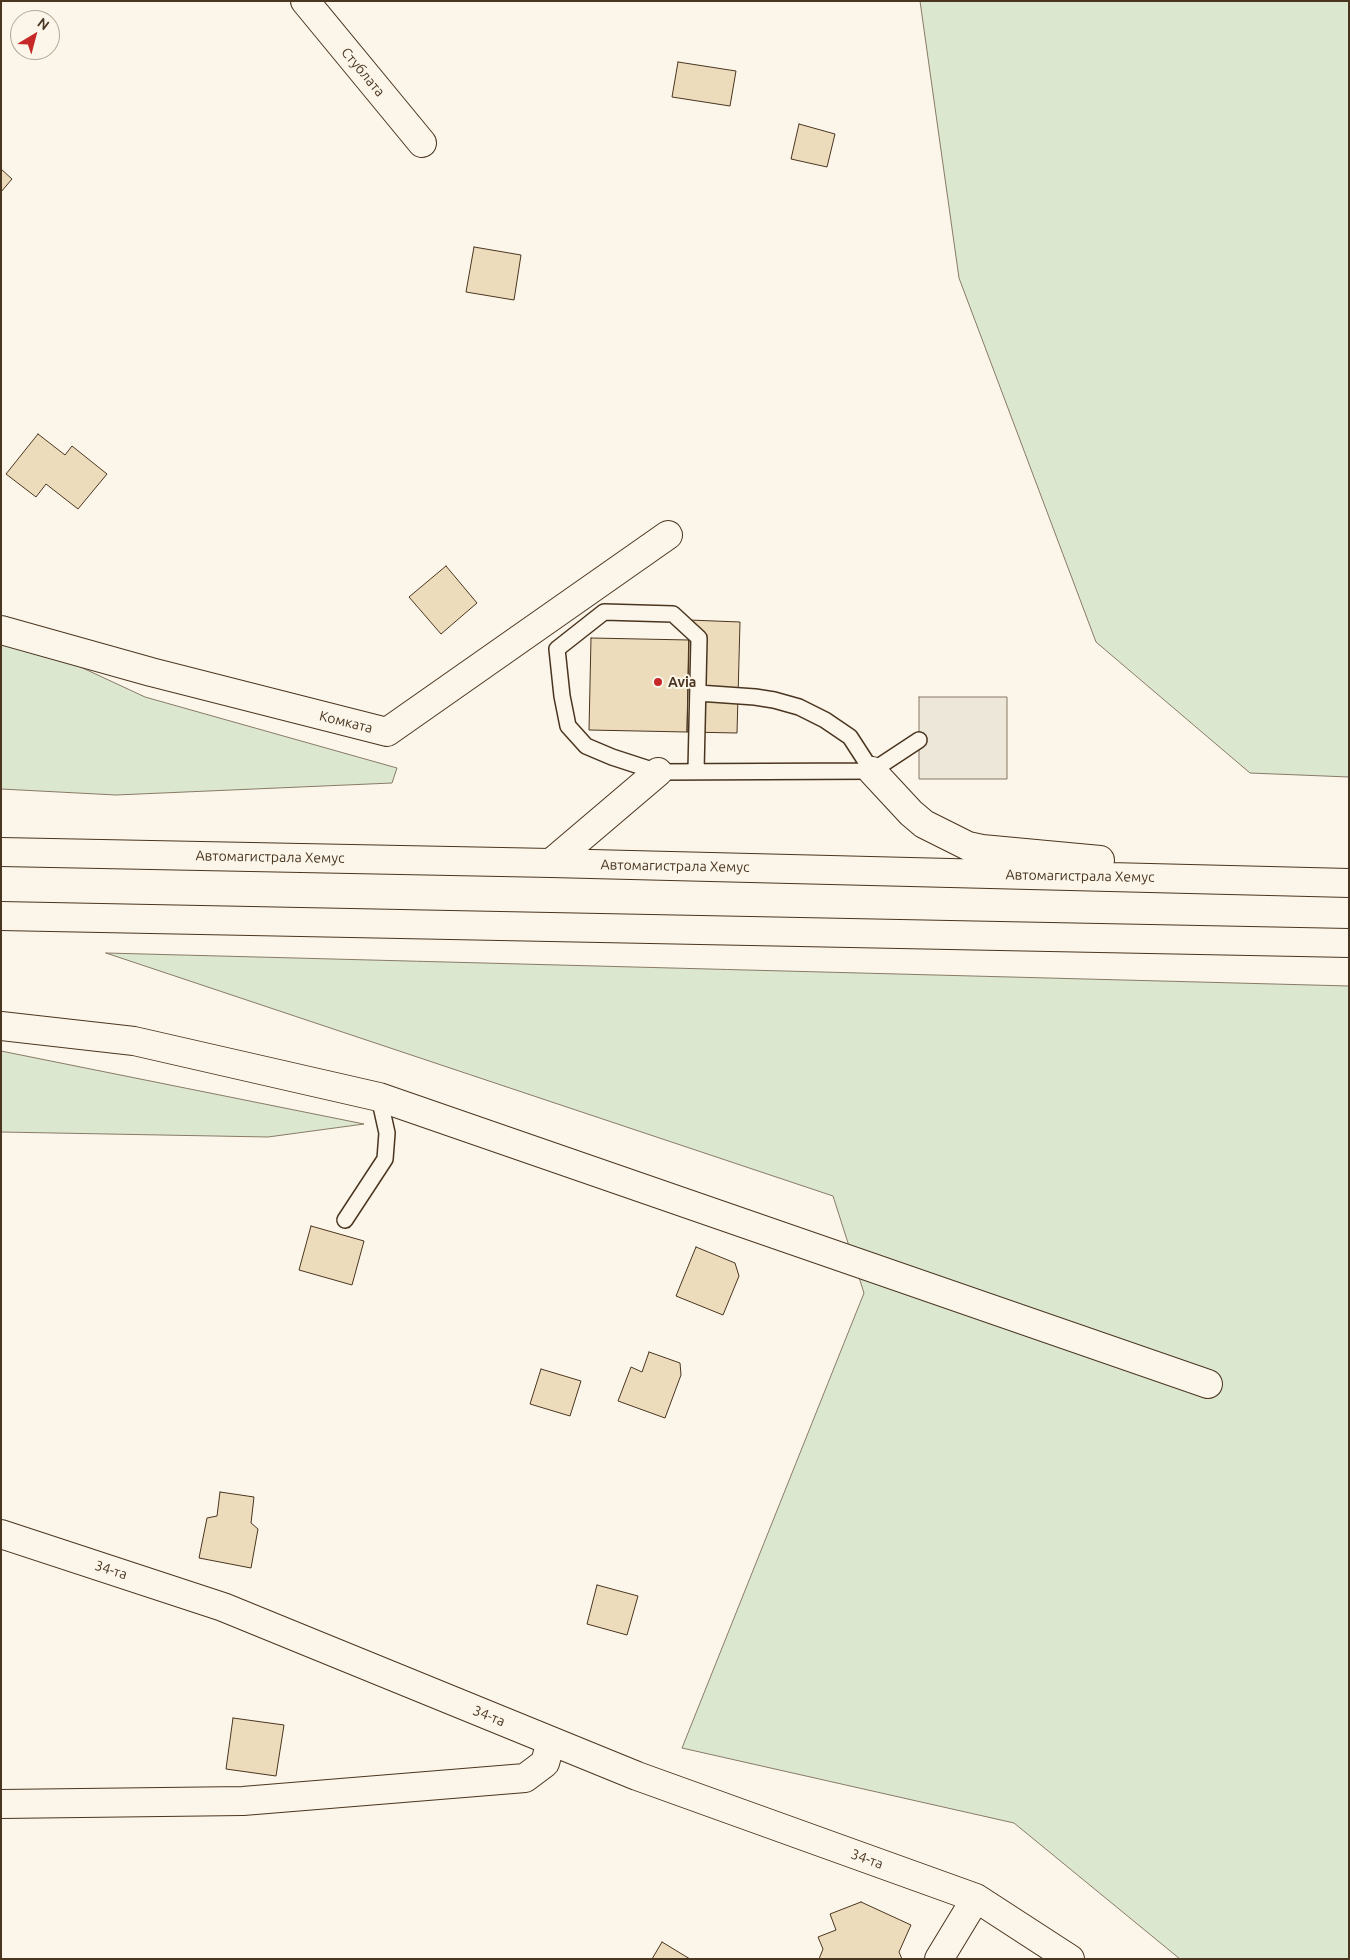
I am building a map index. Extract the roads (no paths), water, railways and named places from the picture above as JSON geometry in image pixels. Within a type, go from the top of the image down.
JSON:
[{"type":"main road","name":"Стублата","points":[[305,1],[422,143]]},
{"type":"main road","name":"Комката","points":[[1,630],[160,675],[387,732],[668,535]]},
{"type":"main road","points":[[872,771],[910,813],[924,824],[968,846],[982,849],[1348,883]]},
{"type":"main road","points":[[551,863],[658,772]]},
{"type":"main road","name":"Автомагистрала Хемус","points":[[1,852],[551,863],[1348,883]]},
{"type":"main road","points":[[1,916],[1349,944]]},
{"type":"main road","points":[[1,1026],[134,1041],[379,1097],[1208,1384]]},
{"type":"main road","name":"34-та","points":[[1,1534],[224,1607],[646,1779],[976,1898],[1070,1959]]},
{"type":"main road","points":[[1,1804],[243,1801],[525,1778],[545,1763],[551,1741]]},
{"type":"main road","points":[[939,1959],[976,1898]]},
{"type":"lane","points":[[557,649],[604,612],[672,614],[698,638],[696,771]]},
{"type":"lane","points":[[538,626],[557,649],[562,696],[568,726],[586,746],[612,757],[658,772],[872,771],[919,740]]},
{"type":"lane","points":[[698,693],[755,697],[799,707],[825,720],[850,737],[872,771]]},
{"type":"lane","points":[[345,1220],[385,1159],[387,1133],[379,1097]]},
{"type":"place","name":"Avia","points":[[658,682]]}]
